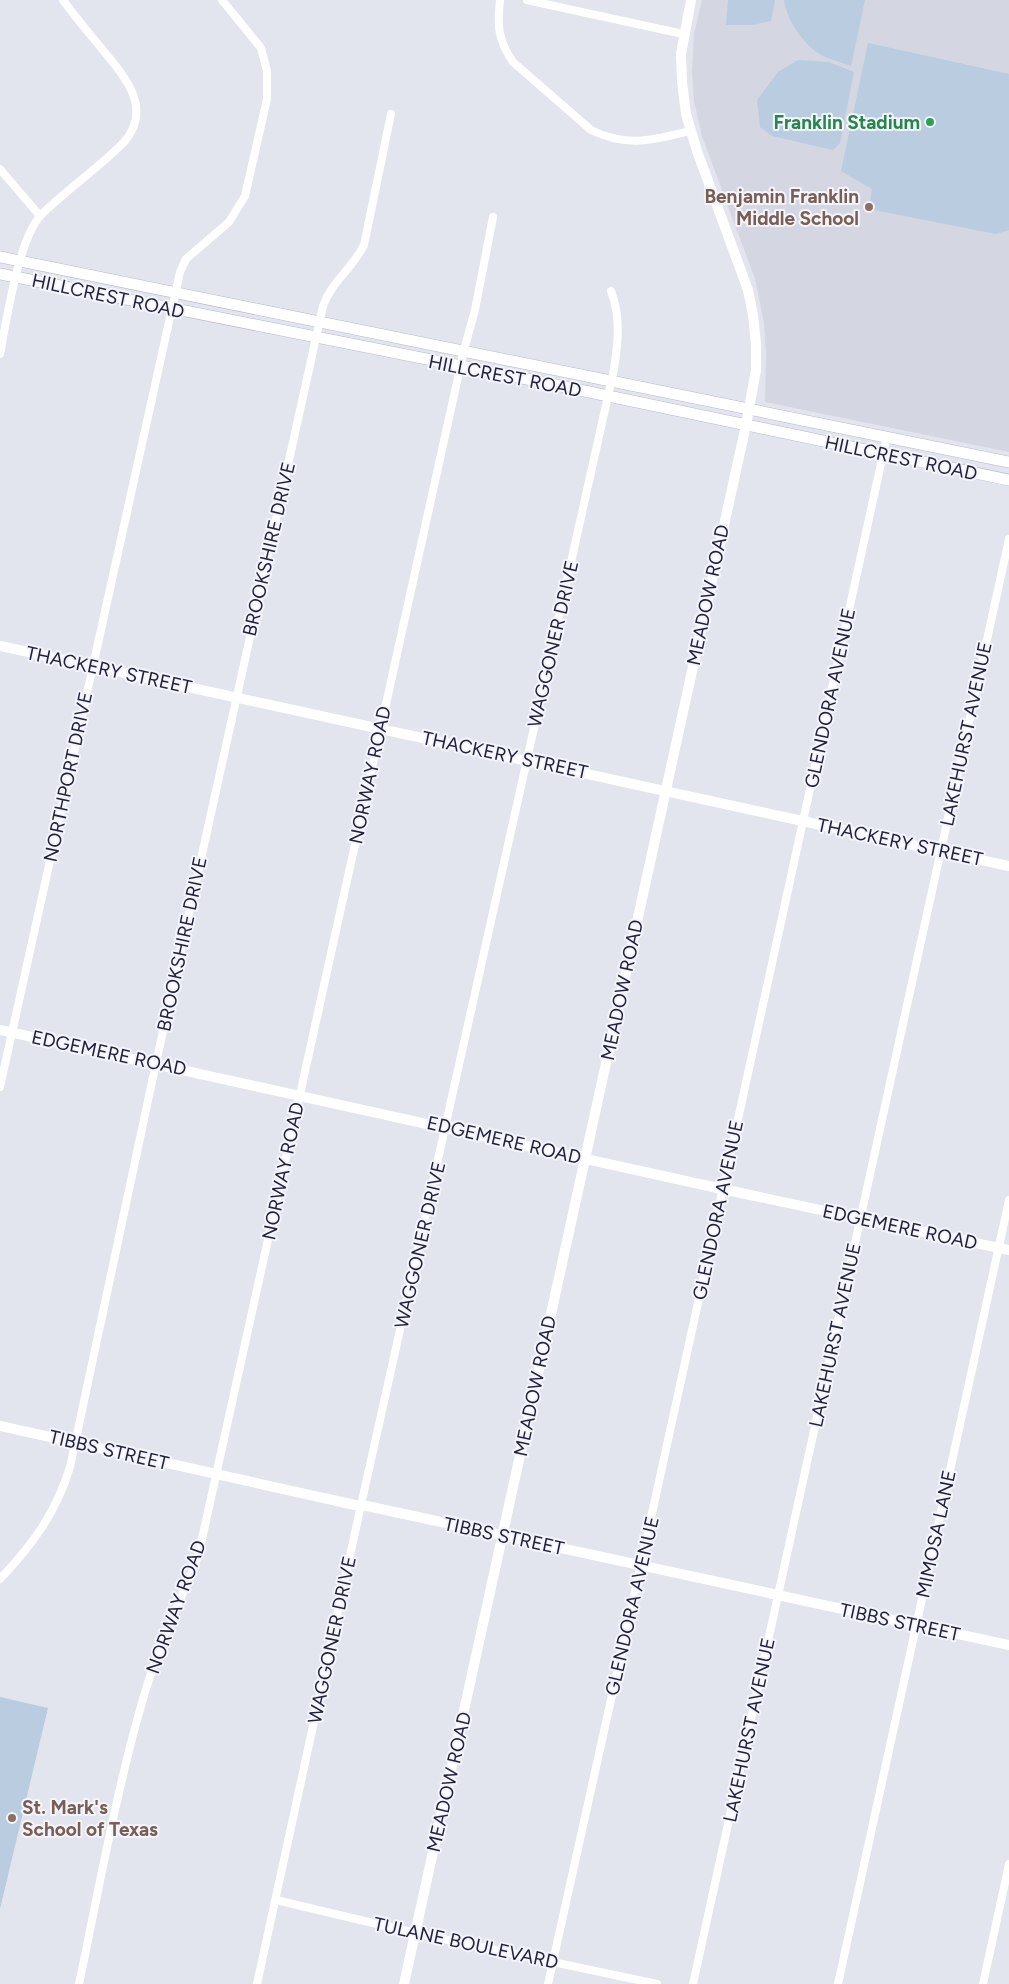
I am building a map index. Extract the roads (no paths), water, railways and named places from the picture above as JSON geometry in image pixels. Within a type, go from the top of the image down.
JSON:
[{"type":"main road","name":"HILLCREST ROAD","points":[[0,257],[464,350],[746,425],[1009,480]]},
{"type":"main road","name":"HILLCREST ROAD","points":[[0,274],[460,367],[749,408],[1009,462]]},
{"type":"street","points":[[0,354],[16,277],[29,234],[40,216],[125,141],[133,130],[136,115],[135,100],[128,83],[63,0]]},
{"type":"street","points":[[175,292],[180,272],[186,259],[229,222],[245,196],[267,99],[268,71],[261,48],[222,0]]},
{"type":"street","points":[[500,0],[498,29],[505,50],[513,62],[591,130],[620,140],[643,142],[690,131]]},
{"type":"street","points":[[527,0],[684,34]]},
{"type":"street","name":"MEADOW ROAD","points":[[404,1984],[746,425],[756,370],[756,344],[748,290],[690,131],[682,82],[684,34],[691,0]]},
{"type":"street","name":"BROOKSHIRE DRIVE","points":[[0,1579],[25,1552],[43,1528],[57,1505],[70,1466],[156,1063],[323,306],[330,289],[354,263],[364,245],[391,114]]},
{"type":"street","points":[[0,169],[40,216]]},
{"type":"street","name":"NORWAY ROAD","points":[[79,1984],[130,1746],[141,1706],[156,1660],[198,1557],[460,367],[475,310],[493,217]]},
{"type":"street","name":"WAGGONER DRIVE","points":[[257,1984],[361,1506],[610,388],[618,337],[617,312],[611,291]]},
{"type":"street","name":"NORTHPORT DRIVE","points":[[0,1087],[175,292]]},
{"type":"street","name":"GLENDORA AVENUE","points":[[548,1984],[642,1564],[887,436]]},
{"type":"street","name":"LAKEHURST AVENUE","points":[[693,1984],[1009,539]]},
{"type":"street","name":"THACKERY STREET","points":[[0,646],[1009,866]]},
{"type":"street","name":"EDGEMERE ROAD","points":[[0,1030],[1004,1249]]},
{"type":"street","name":"MIMOSA LANE","points":[[838,1984],[916,1626],[1004,1249],[1009,1200]]},
{"type":"street","name":"TIBBS STREET","points":[[0,1426],[361,1506],[642,1564],[1009,1646]]},
{"type":"street","points":[[983,1984],[1009,1864]]},
{"type":"street","name":"TULANE BOULEVARD","points":[[276,1900],[415,1933],[657,1984]]},
{"type":"place","name":"Franklin Stadium","points":[[930,122]]},
{"type":"place","name":"Benjamin Franklin Middle School","points":[[869,207]]},
{"type":"place","name":"St. Mark's School of Texas","points":[[12,1818]]}]
